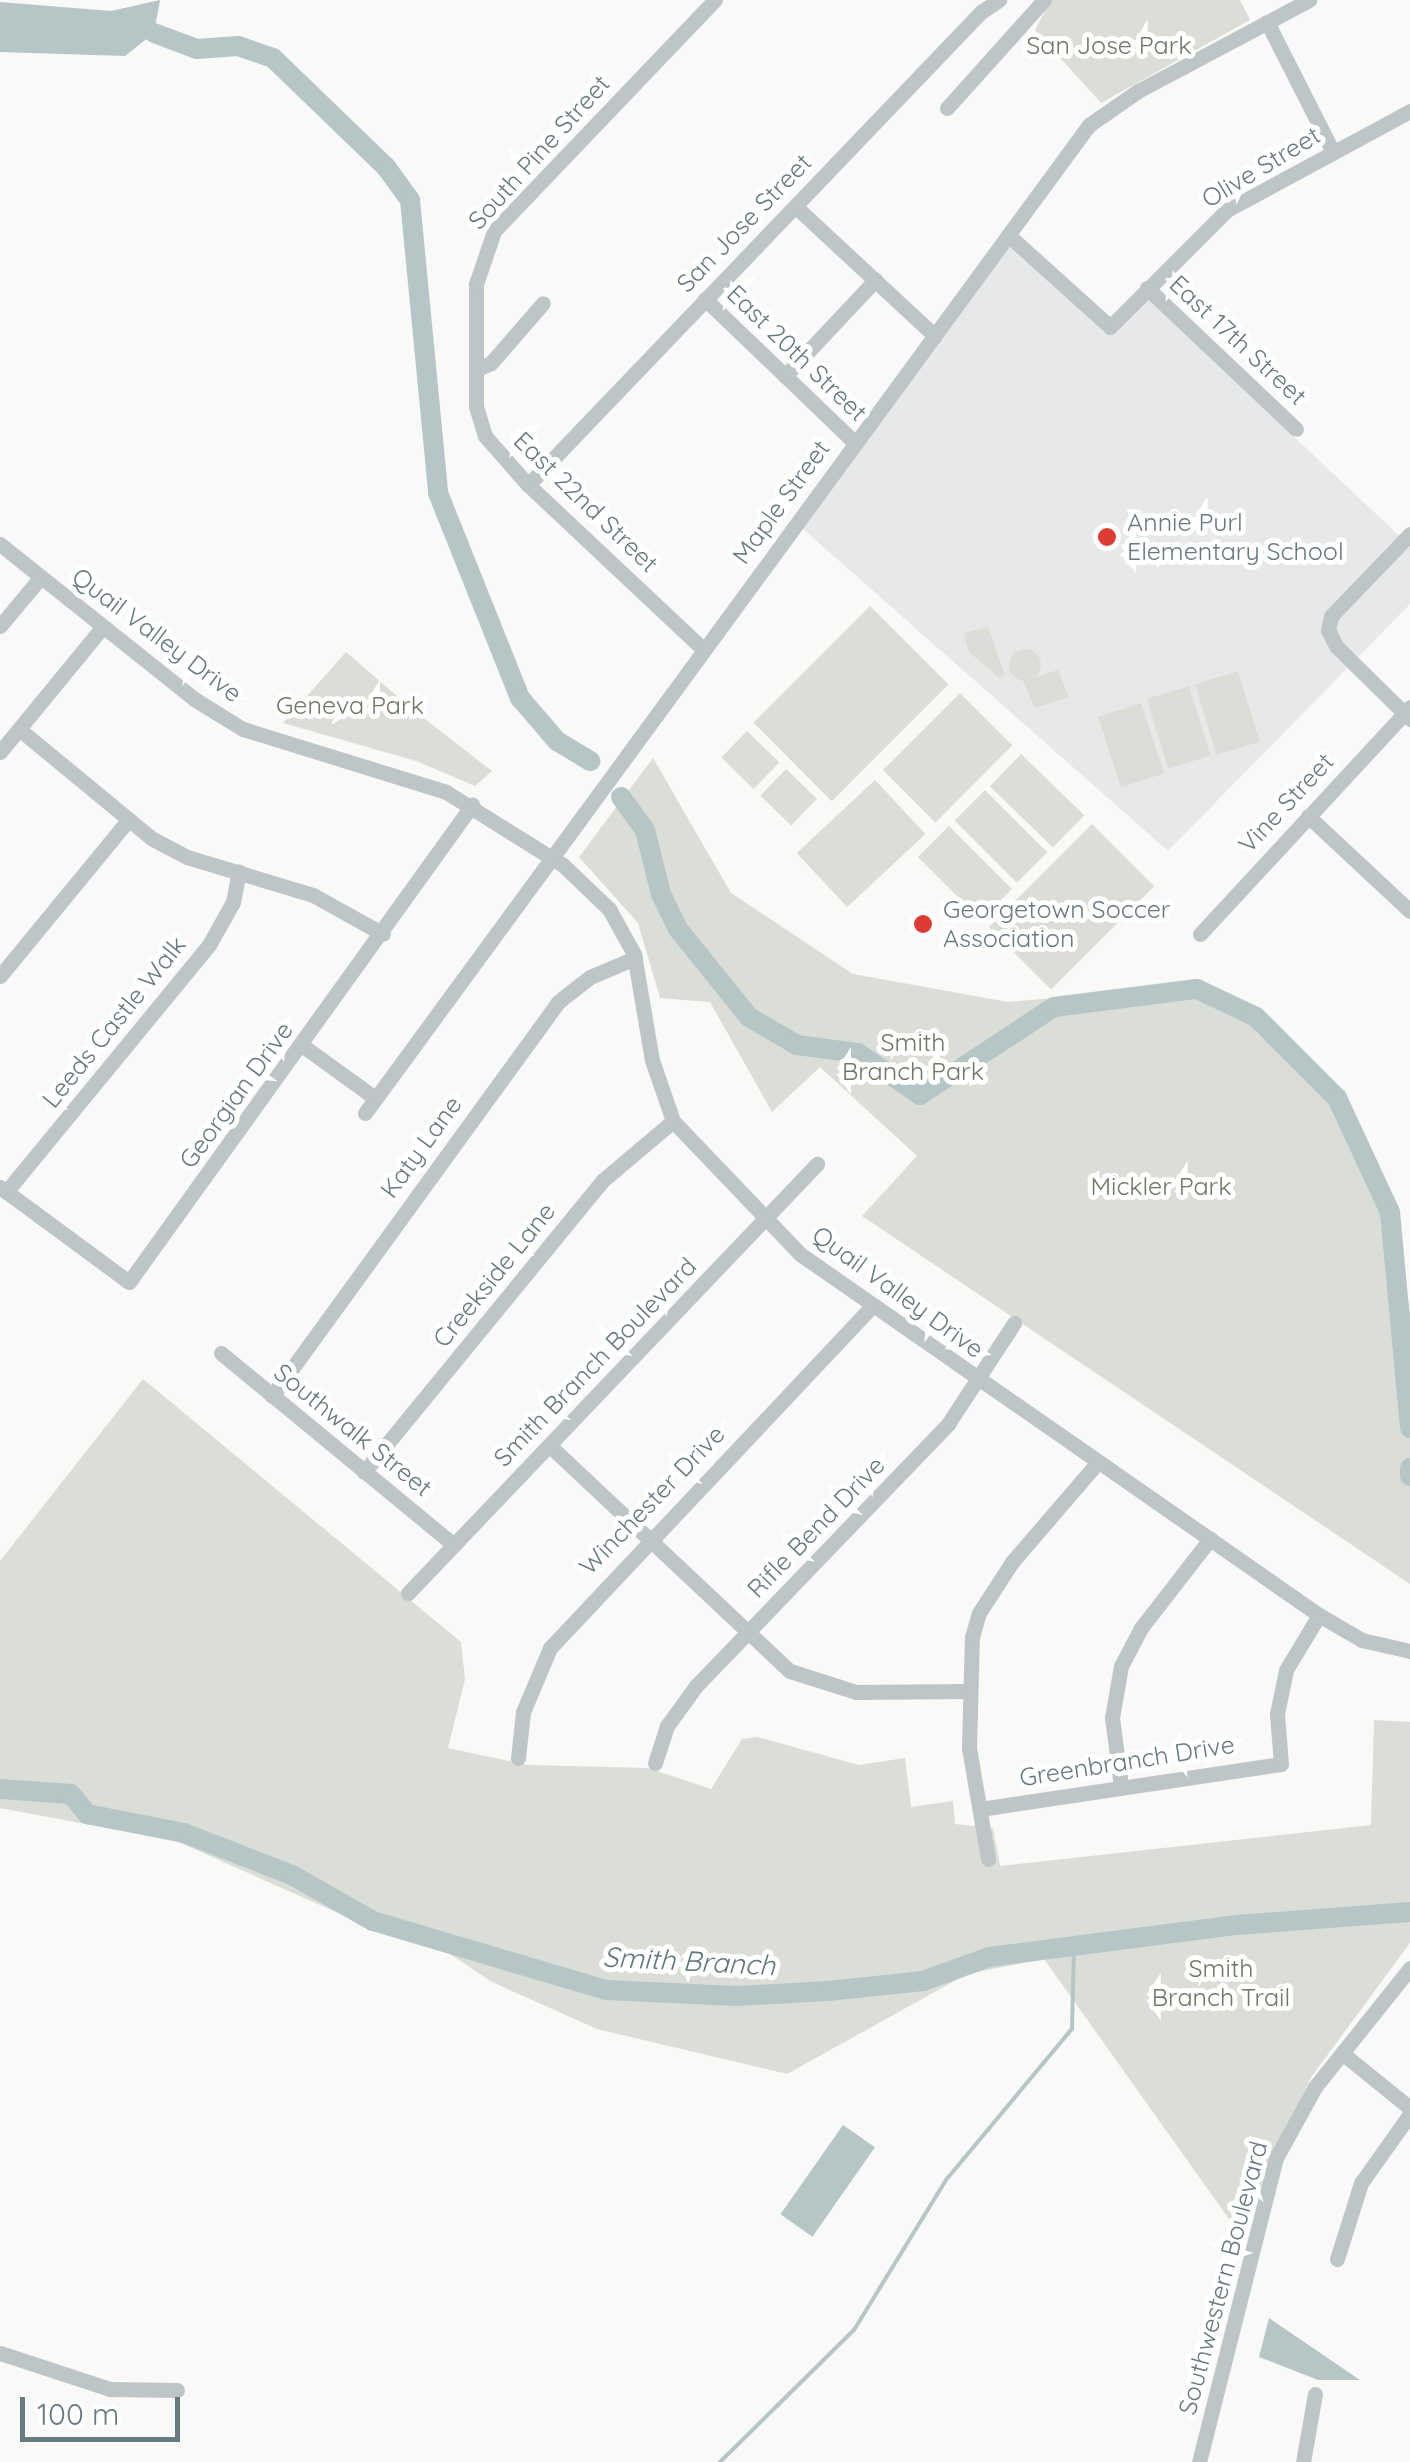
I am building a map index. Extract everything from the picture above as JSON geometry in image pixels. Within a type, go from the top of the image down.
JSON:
[{"type":"street","name":"South Pine Street","points":[[477,369],[476,284],[494,232],[714,0]]},
{"type":"street","name":"San Jose Street","points":[[528,485],[999,0]]},
{"type":"street","points":[[947,108],[1044,0]]},
{"type":"street","name":"Maple Street","points":[[365,1112],[1089,126],[1309,0]]},
{"type":"street","points":[[1266,22],[1333,152]]},
{"type":"street","name":"Olive Street","points":[[1008,235],[1110,327],[1224,213],[1410,111]]},
{"type":"street","points":[[795,206],[935,336]]},
{"type":"street","points":[[785,376],[875,280]]},
{"type":"street","name":"East 17th Street","points":[[1146,288],[1296,428]]},
{"type":"street","name":"East 20th Street","points":[[705,300],[856,444]]},
{"type":"street","points":[[477,369],[491,363],[542,303]]},
{"type":"street","name":"East 22nd Street","points":[[477,369],[478,422],[528,485],[704,650]]},
{"type":"street","points":[[1408,713],[1336,646],[1328,624],[1410,534]]},
{"type":"street","name":"Quail Valley Drive","points":[[0,544],[102,628],[244,729],[472,804],[551,856],[609,909],[635,958],[652,1060],[673,1121],[800,1254],[1319,1614],[1362,1640],[1410,1651]]},
{"type":"street","points":[[0,626],[40,578]]},
{"type":"street","points":[[0,752],[102,628]]},
{"type":"street","name":"Vine Street","points":[[1200,934],[1408,713]]},
{"type":"street","points":[[19,728],[128,820],[186,858],[339,906],[383,934]]},
{"type":"street","name":"Georgian Drive","points":[[3,1190],[129,1282],[303,1046],[472,804]]},
{"type":"street","points":[[1308,816],[1410,911]]},
{"type":"street","points":[[0,976],[128,820]]},
{"type":"street","name":"Leeds Castle Walk","points":[[3,1190],[209,946],[234,902],[239,872]]},
{"type":"street","name":"Katy Lane","points":[[272,1396],[558,1002],[590,976],[635,958]]},
{"type":"street","points":[[303,1046],[374,1098]]},
{"type":"street","name":"Creekside Lane","points":[[364,1472],[602,1181],[673,1121]]},
{"type":"street","name":"Smith Branch Boulevard","points":[[408,1594],[817,1164]]},
{"type":"street","name":"Winchester Drive","points":[[518,1758],[523,1712],[550,1648],[873,1305]]},
{"type":"street","name":"Rifle Bend Drive","points":[[655,1764],[679,1707],[948,1424],[1014,1323]]},
{"type":"street","name":"Southwalk Street","points":[[221,1353],[454,1546]]},
{"type":"street","points":[[550,1446],[747,1636],[790,1671],[836,1688],[967,1691]]},
{"type":"street","points":[[988,1859],[967,1691],[979,1613],[1012,1562],[1098,1462]]},
{"type":"street","points":[[1121,1786],[1112,1718],[1121,1666],[1141,1628],[1210,1538]]},
{"type":"street","name":"Greenbranch Drive","points":[[980,1809],[1281,1764],[1277,1714],[1283,1680],[1319,1614]]},
{"type":"street","name":"Southwestern Boulevard","points":[[1199,2462],[1276,2158],[1342,2053],[1410,1968]]},
{"type":"street","points":[[1337,2260],[1362,2183],[1410,2111],[1342,2053]]},
{"type":"street","points":[[0,2352],[110,2389],[177,2390]]},
{"type":"street","points":[[1303,2462],[1315,2394]]},
{"type":"shaded area","points":[[160,0],[154,33],[125,56],[0,52],[0,2],[111,11]]},
{"type":"shaded area","name":"Annie Purl Elementary School","points":[[1018,233],[1119,325],[1146,297],[1410,546],[1410,604],[1168,851],[803,529]]},
{"type":"shaded area","points":[[843,2125],[875,2147],[812,2237],[780,2214]]},
{"type":"shaded area","points":[[1269,2318],[1360,2380],[1318,2380],[1259,2357]]},
{"type":"green space","name":"San Jose Park","points":[[1051,0],[1240,0],[1250,20],[1101,103],[1035,30]]},
{"type":"green space","points":[[870,606],[948,684],[832,801],[753,723]]},
{"type":"green space","points":[[988,627],[1005,675],[999,678],[969,652],[964,633]]},
{"type":"green space","points":[[1025,649],[1036,654],[1041,665],[1036,676],[1025,681],[1014,676],[1009,665],[1014,654]]},
{"type":"green space","name":"Geneva Park","points":[[346,652],[492,771],[475,786],[416,761],[283,723]]},
{"type":"green space","points":[[1058,670],[1069,697],[1035,708],[1023,681]]},
{"type":"green space","points":[[1238,671],[1260,742],[1217,755],[1195,684]]},
{"type":"green space","points":[[1189,686],[1210,756],[1168,769],[1147,699]]},
{"type":"green space","points":[[960,693],[1012,745],[935,822],[883,770]]},
{"type":"green space","points":[[1141,703],[1164,773],[1121,787],[1098,717]]},
{"type":"green space","points":[[747,731],[779,762],[754,789],[721,758]]},
{"type":"green space","points":[[1021,754],[1084,815],[1053,848],[990,786]]},
{"type":"green space","name":"Mickler Park","points":[[653,758],[731,893],[853,974],[1008,1002],[1192,986],[1248,1008],[1294,1044],[1347,1105],[1392,1201],[1410,1312],[1410,1584],[862,1216],[917,1156],[820,1067],[772,1112],[710,1002],[660,998],[638,923],[579,857]]},
{"type":"green space","points":[[786,769],[817,799],[791,825],[760,796]]},
{"type":"green space","points":[[875,780],[925,834],[847,907],[797,853]]},
{"type":"green space","points":[[985,790],[1047,852],[1017,883],[955,820]]},
{"type":"green space","points":[[1092,824],[1154,886],[1051,989],[989,927]]},
{"type":"green space","points":[[949,826],[1012,889],[981,920],[918,857]]},
{"type":"green space","name":"Smith Branch Trail","points":[[143,1379],[461,1642],[465,1679],[448,1748],[528,1765],[648,1768],[711,1789],[742,1739],[757,1737],[859,1765],[905,1758],[911,1807],[953,1801],[955,1824],[993,1828],[1000,1866],[1371,1825],[1374,1720],[1410,1722],[1410,1943],[1312,2076],[1268,2168],[1244,2240],[1044,1959],[967,1974],[787,2074],[597,2029],[492,1982],[444,1950],[356,1921],[176,1841],[0,1808],[0,1561]]},
{"type":"waterway","points":[[154,33],[197,49],[238,46],[273,58],[386,167],[410,200],[438,493],[520,698],[557,741],[590,761]]},
{"type":"waterway","points":[[621,797],[645,830],[661,894],[678,929],[749,1017],[797,1045],[858,1053],[920,1095],[1054,1007],[1197,989],[1256,1017],[1337,1098],[1390,1212],[1410,1428]]},
{"type":"waterway","points":[[1410,1468],[1410,1476]]},
{"type":"waterway","name":"Smith Branch","points":[[0,1789],[71,1794],[87,1814],[184,1833],[292,1875],[373,1921],[606,1990],[737,1996],[828,1991],[923,1981],[989,1957],[1237,1925],[1410,1912]]},
{"type":"waterway","points":[[720,2462],[854,2330],[946,2180],[1072,2029],[1074,1949]]},
{"type":"place","name":"Annie Purl Elementary School","points":[[1107,537]]},
{"type":"place","name":"Georgetown Soccer Association","points":[[923,924]]},
{"type":"park label","name":"Smith Branch Park","points":[[913,1058]]}]
